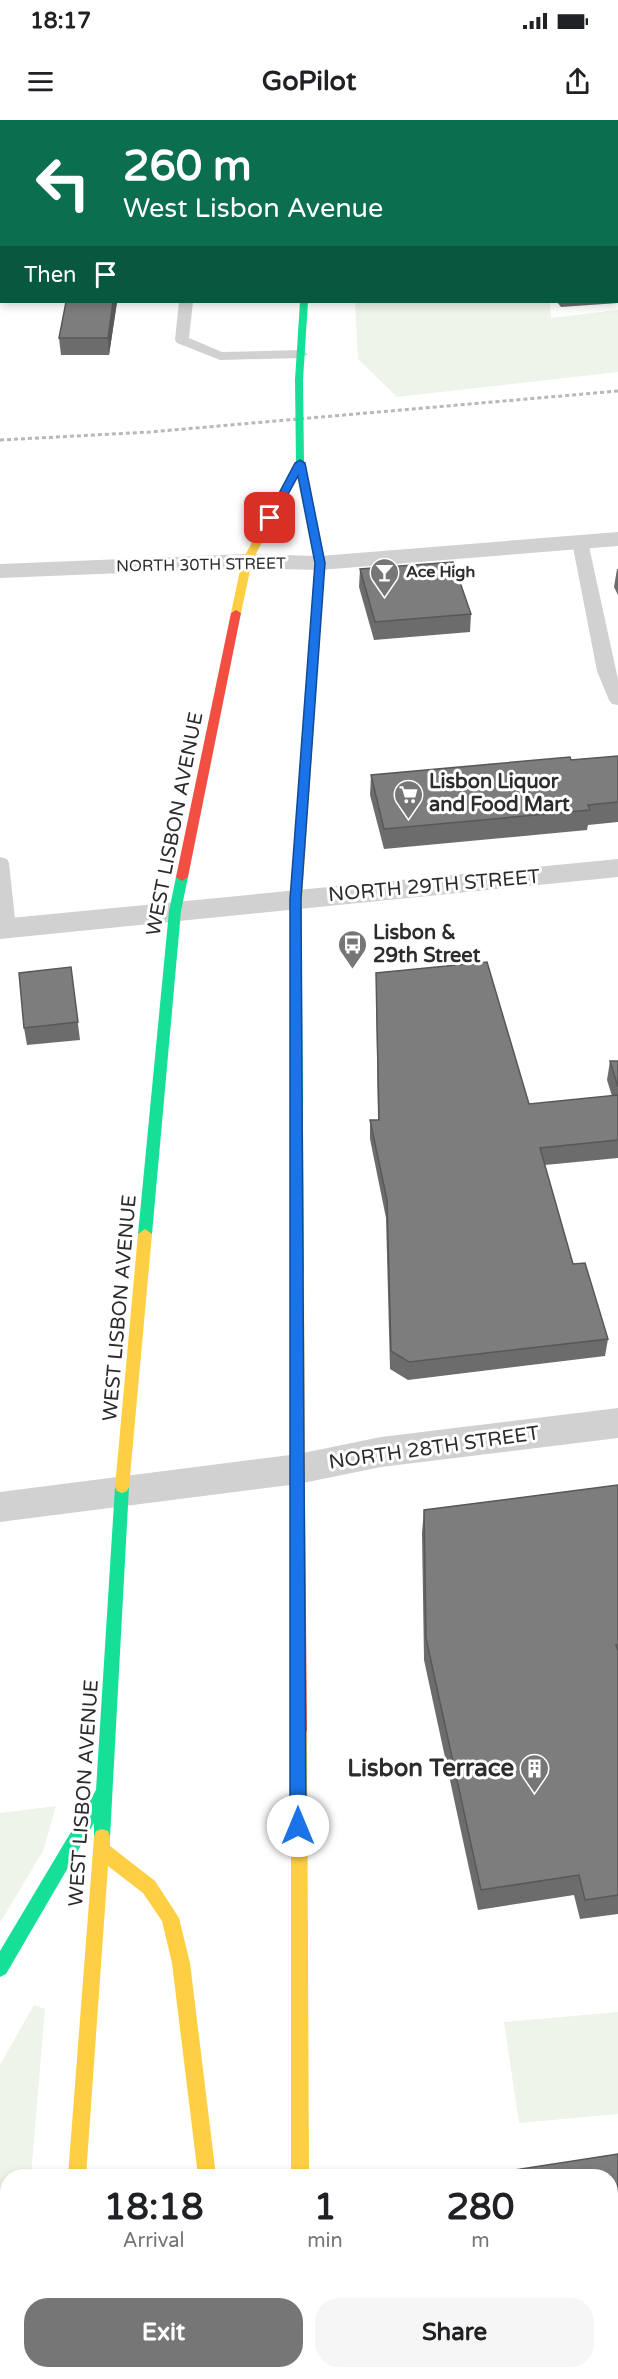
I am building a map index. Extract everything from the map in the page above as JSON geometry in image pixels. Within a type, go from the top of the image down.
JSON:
[{"type":"main road","name":"WEST LISBON AVENUE","points":[[300,2169],[296,899],[320,563],[300,463],[299,380],[304,303]]},
{"type":"main road","name":"WEST LISBON AVENUE","points":[[78,2169],[101,1850],[123,1490],[175,911],[247,561],[300,463]]},
{"type":"main road","points":[[0,1968],[103,1792]]},
{"type":"main road","points":[[101,1850],[149,1887],[170,1918],[181,1964],[206,2169]]},
{"type":"street","name":"NORTH 30TH STREET","points":[[0,571],[247,561],[320,563],[618,539]]},
{"type":"street","name":"NORTH 29TH STREET","points":[[3,929],[618,868]]},
{"type":"street","name":"NORTH 28TH STREET","points":[[0,1507],[298,1469],[381,1452],[618,1424]]},
{"type":"lane","points":[[186,303],[182,340],[220,356],[301,354]]},
{"type":"lane","points":[[580,542],[606,671],[618,699]]},
{"type":"lane","points":[[0,863],[3,929]]},
{"type":"shaded area","points":[[355,303],[550,303],[551,318],[618,310],[618,372],[397,397],[358,359]]},
{"type":"shaded area","points":[[56,1806],[43,1851],[0,1923],[0,1813]]},
{"type":"shaded area","points":[[34,2005],[45,2009],[32,2169],[0,2169],[0,2065]]},
{"type":"shaded area","points":[[618,2012],[618,2114],[519,2123],[504,2022]]},
{"type":"building","points":[[66,303],[113,303],[108,338],[59,338]]},
{"type":"building","points":[[453,562],[471,614],[375,622],[360,569]]},
{"type":"building","points":[[618,756],[618,802],[588,805],[590,810],[384,829],[371,775],[570,757],[571,760]]},
{"type":"building","points":[[487,962],[529,1104],[618,1095],[618,1140],[540,1148],[573,1264],[585,1263],[608,1339],[409,1362],[391,1351],[387,1200],[370,1120],[379,1120],[376,973]]},
{"type":"building","points":[[71,967],[78,1022],[24,1028],[19,973]]},
{"type":"building","points":[[610,1061],[618,1061],[618,1087]]},
{"type":"building","name":"Lisbon Terrace","points":[[618,1485],[618,1645],[616,1645],[618,1651],[618,1895],[585,1900],[579,1875],[481,1890],[426,1638],[424,1510]]},
{"type":"building","points":[[618,2154],[618,2169],[521,2169]]},
{"type":"railway","points":[[0,440],[150,432],[618,391]]},
{"type":"traffic: fast","points":[[299,380],[304,303]]},
{"type":"traffic: fast","points":[[299,380],[300,463]]},
{"type":"traffic: fast","points":[[300,463],[320,561]]},
{"type":"traffic: fast","points":[[145,1234],[175,911],[182,877]]},
{"type":"traffic: fast","points":[[296,982],[297,1273]]},
{"type":"traffic: fast","points":[[102,1837],[122,1487]]},
{"type":"traffic: fast","points":[[0,1968],[101,1796]]},
{"type":"traffic: slow","points":[[236,613],[247,561],[300,463]]},
{"type":"traffic: slow","points":[[296,982],[296,899],[320,561]]},
{"type":"traffic: slow","points":[[122,1487],[145,1234]]},
{"type":"traffic: slow","points":[[297,1273],[298,1506]]},
{"type":"traffic: slow","points":[[299,1730],[300,2169]]},
{"type":"traffic: slow","points":[[78,2169],[102,1837]]},
{"type":"traffic: slow","points":[[101,1850],[149,1887],[170,1918],[181,1963],[206,2169]]},
{"type":"traffic: jam","points":[[182,877],[236,613]]},
{"type":"traffic: jam","points":[[298,1506],[299,1730]]},
{"type":"place","name":"Ace High","points":[[385,598]]},
{"type":"place","name":"Lisbon Liquor and Food Mart","points":[[408,820]]},
{"type":"place","name":"Lisbon & 29th Street","points":[[352,970]]},
{"type":"place","name":"Lisbon Terrace","points":[[535,1794]]},
{"type":"route","points":[[270,518],[300,463],[320,563],[296,899],[298,1826]]}]
